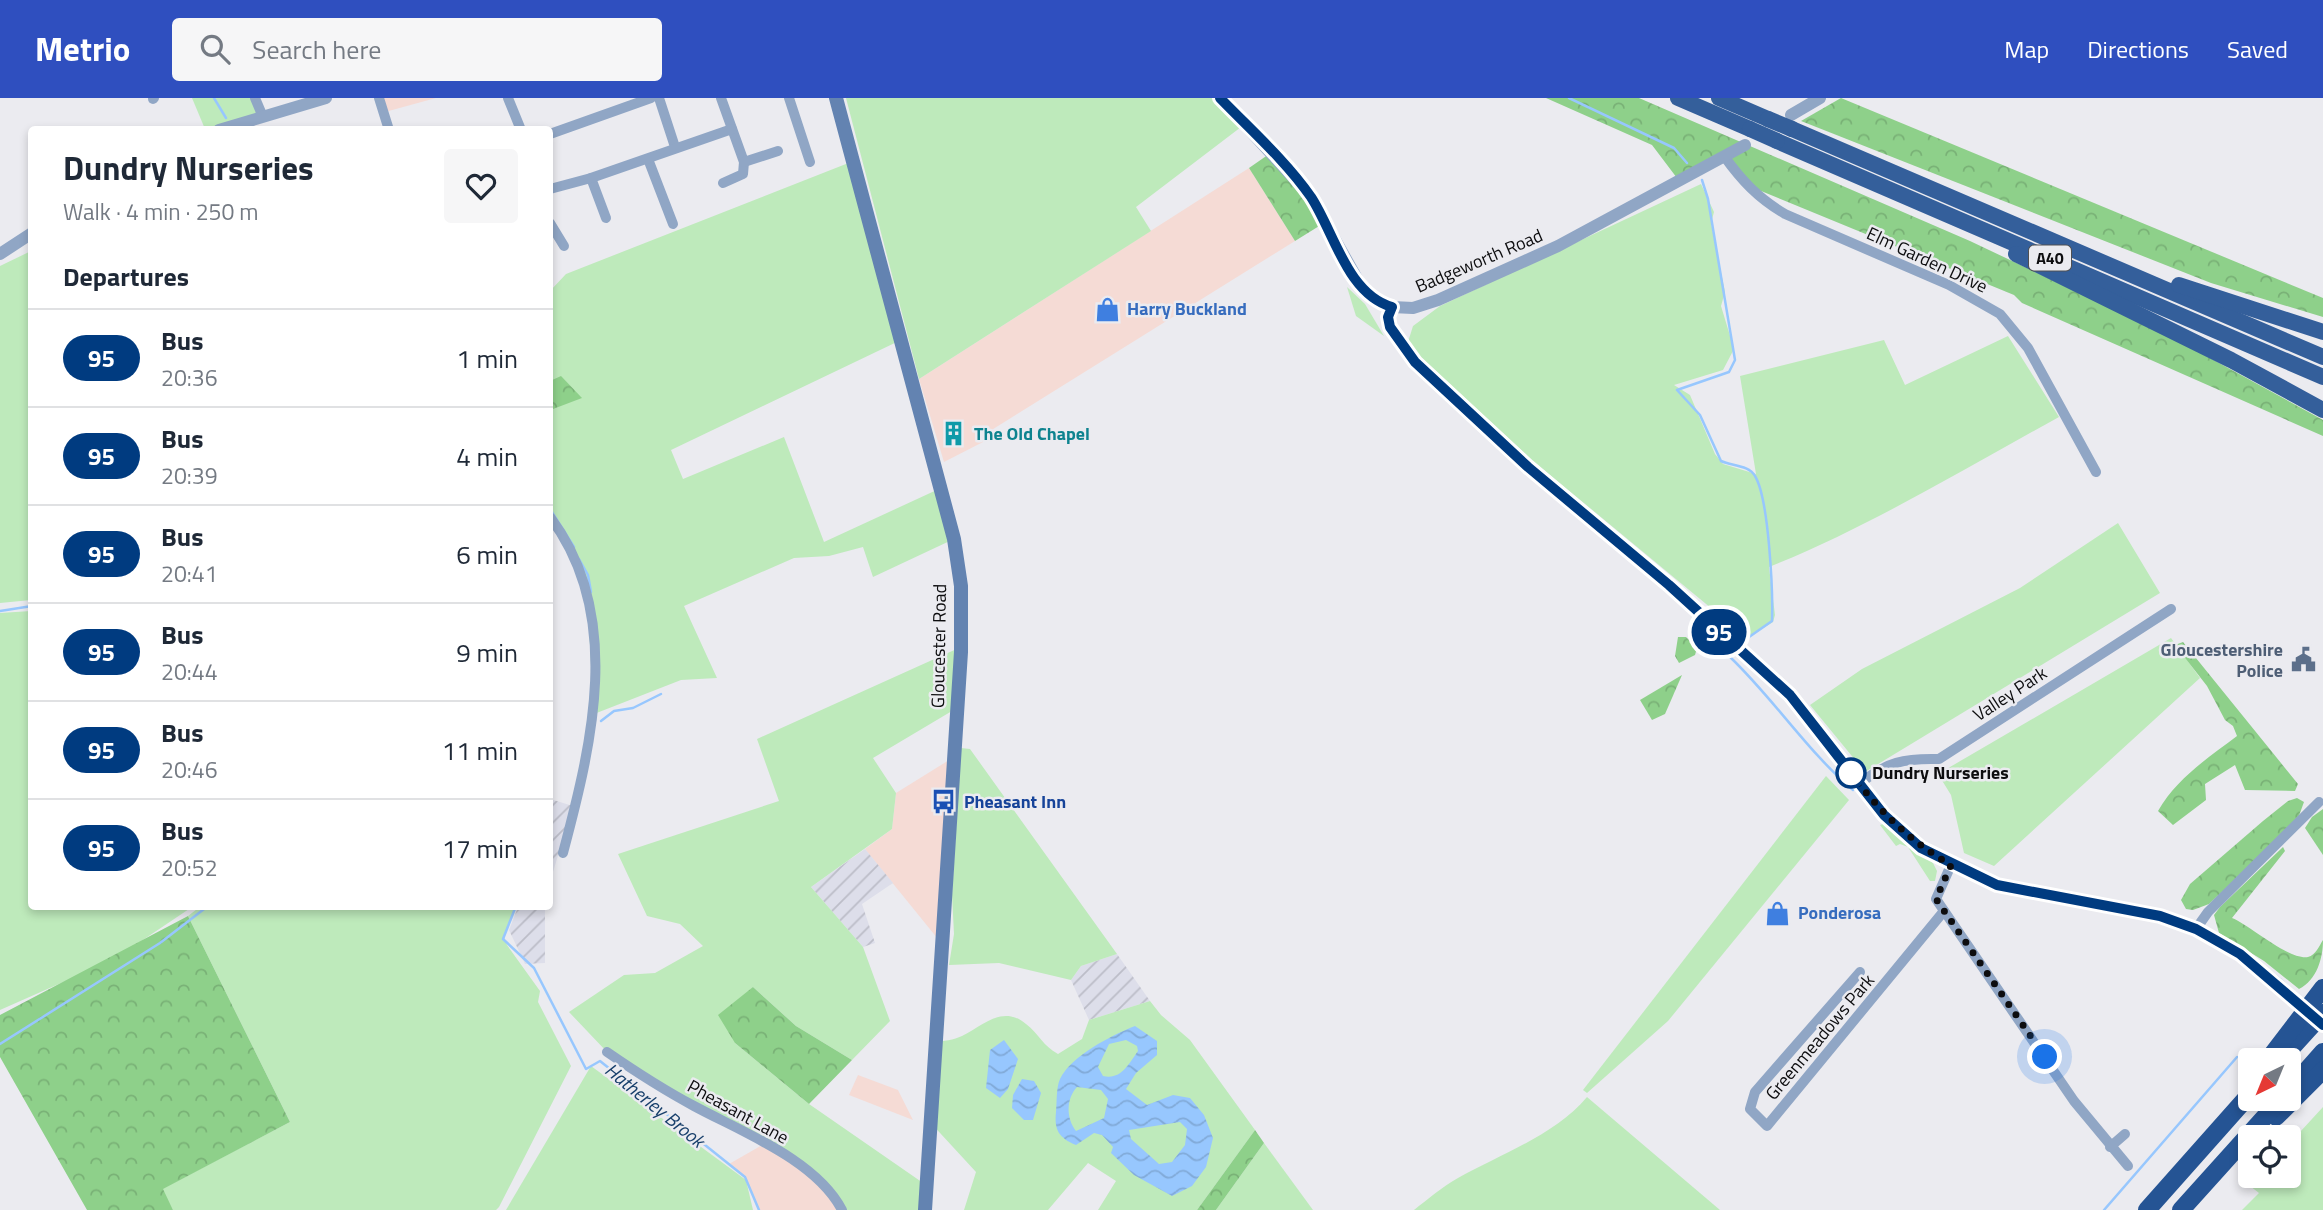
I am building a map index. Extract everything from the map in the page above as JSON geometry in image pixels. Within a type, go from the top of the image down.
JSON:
[{"type":"highway","name":"A40","points":[[1678,98],[1748,137],[1777,141],[2323,377]]},
{"type":"highway","name":"A40","points":[[1719,98],[1768,119],[1791,122],[2045,238],[2323,358]]},
{"type":"highway","points":[[1876,183],[2231,360],[2323,410]]},
{"type":"highway","points":[[2045,238],[2323,332]]},
{"type":"highway","points":[[2277,1048],[2323,988]]},
{"type":"highway","points":[[2292,1048],[2323,1013]]},
{"type":"highway","points":[[2301,1077],[2323,1052]]},
{"type":"highway","points":[[2269,1125],[2323,1070]]},
{"type":"highway","points":[[2188,1164],[2238,1099]]},
{"type":"highway","points":[[2147,1210],[2238,1108]]},
{"type":"highway","points":[[2182,1210],[2270,1111]]},
{"type":"highway","points":[[2182,1210],[2238,1155]]},
{"type":"main road","name":"Gloucester Road","points":[[836,98],[941,488],[961,586],[961,647],[925,1210]]},
{"type":"street","points":[[255,98],[263,117]]},
{"type":"street","points":[[233,126],[326,98]]},
{"type":"street","points":[[379,98],[388,126]]},
{"type":"street","points":[[508,98],[519,126]]},
{"type":"street","points":[[553,133],[622,103],[651,98]]},
{"type":"street","points":[[659,98],[675,147]]},
{"type":"street","points":[[721,98],[744,162],[743,174],[723,183]]},
{"type":"street","points":[[789,98],[810,162]]},
{"type":"street","points":[[1220,98],[1311,197],[1364,291],[1392,307],[1388,317],[1390,327],[1415,362],[1528,467],[1669,585],[1790,695],[1884,815],[1921,848],[1951,865],[1997,885],[2134,910],[2196,929],[2240,954],[2323,1025]]},
{"type":"street","points":[[1791,122],[1820,98]]},
{"type":"street","points":[[553,187],[591,178],[732,129]]},
{"type":"street","name":"Badgeworth Road","points":[[1392,307],[1413,308],[1438,300],[1558,246],[1724,156],[1748,137]]},
{"type":"street","points":[[744,162],[778,151]]},
{"type":"street","name":"Elm Garden Drive","points":[[1724,156],[1744,184],[1760,199],[1785,214],[1949,285],[2000,314],[2028,348],[2096,472]]},
{"type":"street","points":[[648,159],[673,224]]},
{"type":"street","points":[[591,178],[606,218]]},
{"type":"street","points":[[553,228],[564,246]]},
{"type":"street","points":[[0,254],[28,236]]},
{"type":"street","points":[[553,521],[568,543],[584,582],[595,658],[591,741],[563,853]]},
{"type":"street","name":"Valley Park","points":[[1858,784],[1887,764],[1915,758],[1939,759],[2171,609]]},
{"type":"street","points":[[2196,929],[2208,912],[2319,802]]},
{"type":"street","points":[[1951,865],[1936,894],[1944,911],[2074,1101],[2128,1166]]},
{"type":"street","name":"Greenmeadows Park","points":[[1860,972],[1755,1091],[1750,1109],[1767,1126],[1944,911]]},
{"type":"street","name":"Pheasant Lane","points":[[607,1052],[670,1093],[806,1169],[827,1187],[842,1210]]},
{"type":"street","points":[[2110,1147],[2125,1134]]},
{"type":"shaded area","points":[[379,98],[436,98],[385,112]]},
{"type":"shaded area","name":"Harry Buckland","points":[[1249,168],[1295,241],[990,431],[983,442],[944,462],[919,379]]},
{"type":"shaded area","points":[[954,757],[942,944],[865,849],[892,829],[896,793]]},
{"type":"shaded area","points":[[553,800],[573,806],[553,872]]},
{"type":"shaded area","points":[[865,849],[893,883],[862,904],[875,943],[863,947],[811,887]]},
{"type":"shaded area","points":[[517,910],[545,910],[545,963],[525,964],[509,930]]},
{"type":"shaded area","points":[[1117,954],[1150,1001],[1089,1020],[1071,980],[1081,966]]},
{"type":"shaded area","points":[[858,1075],[898,1090],[913,1120],[849,1095]]},
{"type":"shaded area","points":[[764,1144],[798,1164],[842,1210],[759,1210],[745,1177],[729,1164]]},
{"type":"green space","points":[[192,98],[255,98],[263,117],[230,126],[204,126]]},
{"type":"green space","points":[[846,98],[1220,98],[1245,124],[1136,207],[1151,231],[919,379]]},
{"type":"green space","points":[[1546,98],[1639,98],[1970,241],[2166,334],[2323,420],[2323,436],[2022,303],[2014,295],[1744,184],[1724,156],[1680,182],[1652,145]]},
{"type":"green space","points":[[1841,98],[2323,298],[2323,317],[2211,283],[1801,121]]},
{"type":"green space","points":[[1272,152],[1324,223],[1295,241],[1249,168]]},
{"type":"green space","points":[[851,162],[901,340],[671,450],[683,479],[784,437],[824,542],[941,488],[954,539],[873,577],[863,547],[829,556],[794,558],[684,606],[717,678],[681,680],[594,714],[587,594],[553,523],[553,288],[566,274]]},
{"type":"green space","points":[[1701,184],[1714,212],[1711,223],[1725,292],[1721,306],[1734,349],[1723,370],[1674,385],[1690,395],[1715,454],[1723,464],[1756,474],[1740,376],[1884,340],[1905,385],[2008,336],[2059,417],[1880,516],[1769,567],[1775,615],[1773,622],[1742,641],[1717,613],[1533,461],[1412,349],[1408,342],[1413,326],[1440,306]]},
{"type":"green space","points":[[28,252],[28,600],[0,603],[0,266]]},
{"type":"green space","points":[[1347,287],[1365,304],[1384,336],[1356,316]]},
{"type":"green space","points":[[561,376],[582,398],[553,409],[553,380]]},
{"type":"green space","points":[[2118,523],[2160,593],[1865,772],[1810,705],[1862,669],[2020,588]]},
{"type":"green space","points":[[28,611],[28,910],[188,910],[113,960],[0,1010],[0,613]]},
{"type":"green space","points":[[1678,637],[1686,637],[1697,648],[1695,655],[1679,663],[1675,656]]},
{"type":"green space","points":[[2171,638],[2200,678],[1994,866],[1964,853],[1951,795],[1938,774]]},
{"type":"green space","points":[[2183,642],[2298,784],[2295,791],[2245,790],[2235,765],[2205,784],[2206,800],[2173,825],[2158,811],[2174,788],[2237,736],[2207,686],[2175,645]]},
{"type":"green space","points":[[961,647],[957,708],[873,758],[896,793],[892,829],[811,887],[863,947],[890,1021],[852,1060],[796,1026],[753,987],[735,1043],[809,1104],[926,1185],[925,1210],[842,1210],[821,1180],[607,1052],[569,1012],[624,975],[655,973],[703,946],[680,924],[647,916],[618,854],[779,801],[757,739]]},
{"type":"green space","points":[[1682,675],[1665,714],[1652,720],[1640,700]]},
{"type":"green space","points":[[961,748],[970,749],[1117,954],[1081,966],[1071,980],[999,963],[949,965],[954,934],[952,895]]},
{"type":"green space","points":[[1826,776],[1849,800],[1668,1021],[1587,1093],[1583,1090]]},
{"type":"green space","points":[[2297,798],[2304,802],[2297,821],[2209,904],[2193,910],[2186,909],[2181,900],[2190,884],[2263,821],[2288,801]]},
{"type":"green space","points":[[2323,809],[2323,855],[2305,828],[2312,817]]},
{"type":"green space","points":[[1883,824],[1933,863],[1937,871],[1935,881],[1930,881],[1908,847],[1900,844],[1896,846],[1880,825]]},
{"type":"green space","points":[[2283,847],[2285,851],[2232,918],[2280,948],[2300,956],[2308,957],[2313,954],[2323,940],[2318,968],[2310,980],[2299,989],[2264,961],[2219,933],[2214,915]]},
{"type":"green space","points":[[196,910],[515,910],[504,937],[540,991],[538,1002],[571,1066],[499,1207],[496,1210],[173,1210],[162,1189],[290,1122],[188,916]]},
{"type":"green space","points":[[188,916],[290,1122],[163,1189],[173,1210],[87,1210],[0,1057],[0,1015]]},
{"type":"green space","points":[[753,987],[796,1026],[852,1060],[809,1104],[735,1043],[718,1015]]},
{"type":"green space","points":[[1150,1001],[1161,1015],[1190,1040],[1255,1130],[1197,1210],[1098,1210],[1116,1181],[1088,1163],[1048,1210],[964,1210],[976,1172],[929,1121],[935,1042],[959,1037],[993,1019],[1009,1016],[1026,1024],[1058,1054],[1082,1039],[1089,1020]]},
{"type":"green space","points":[[591,1066],[746,1180],[753,1210],[506,1210]]},
{"type":"green space","points":[[1587,1097],[1720,1210],[1414,1210],[1452,1182],[1543,1133]]},
{"type":"green space","points":[[2323,1107],[2323,1210],[2242,1210],[2259,1193],[2253,1188],[2301,1188],[2301,1131]]},
{"type":"green space","points":[[1255,1130],[1264,1143],[1216,1210],[1197,1210]]},
{"type":"green space","points":[[1264,1143],[1313,1210],[1216,1210]]},
{"type":"water","points":[[1135,1026],[1157,1041],[1157,1055],[1136,1073],[1126,1089],[1147,1105],[1173,1095],[1190,1098],[1204,1115],[1213,1138],[1206,1167],[1192,1186],[1172,1196],[1134,1175],[1111,1153],[1113,1147],[1102,1135],[1094,1133],[1076,1145],[1065,1139],[1057,1129],[1058,1087],[1065,1070],[1093,1047]],"holes":[[[1126,1040],[1137,1046],[1138,1051],[1119,1074],[1103,1076],[1098,1067],[1109,1044]],[[1077,1087],[1101,1090],[1108,1099],[1104,1118],[1076,1131],[1070,1120],[1069,1109]],[[1180,1122],[1187,1129],[1185,1145],[1172,1162],[1159,1164],[1131,1139],[1129,1130]]]},
{"type":"water","points":[[1004,1040],[1018,1059],[1008,1089],[1000,1098],[986,1088],[990,1050]]},
{"type":"water","points":[[1022,1079],[1034,1081],[1041,1093],[1033,1120],[1024,1120],[1012,1108],[1013,1095]]},
{"type":"waterway","name":"Hatherley Brook","points":[[214,98],[226,118]]},
{"type":"waterway","points":[[1569,98],[1674,148],[1687,163]]},
{"type":"waterway","points":[[1702,180],[1708,199],[1735,360],[1729,372],[1677,390],[1700,415],[1721,461],[1752,472],[1764,504],[1772,589],[1772,621],[1739,644]]},
{"type":"waterway","points":[[553,514],[574,547]]},
{"type":"waterway","points":[[579,559],[588,575],[591,592]]},
{"type":"waterway","points":[[0,611],[28,607]]},
{"type":"waterway","points":[[1734,648],[1730,657],[1821,759],[1853,790]]},
{"type":"waterway","points":[[601,721],[614,711],[633,708],[661,694]]},
{"type":"waterway","points":[[0,1044],[160,943],[203,910]]},
{"type":"waterway","name":"Hatherley Brook","points":[[514,910],[503,939],[534,968],[586,1069],[600,1061],[745,1177],[759,1210]]},
{"type":"waterway","points":[[2104,1210],[2237,1057]]},
{"type":"bus line","name":"95","points":[[1220,98],[1311,197],[1364,291],[1392,307],[1388,317],[1390,327],[1400,345],[1415,362],[1528,467],[1669,585],[1790,695],[1884,815],[1921,848],[1951,865],[1997,885],[2120,907],[2160,916],[2196,929],[2240,954],[2323,1025]]},
{"type":"place","name":"Harry Buckland","points":[[1107,309]]},
{"type":"place","name":"The Old Chapel","points":[[954,434]]},
{"type":"place","name":"Gloucestershire Police","points":[[2303,660]]},
{"type":"place","name":"Dundry Nurseries","points":[[1851,773]]},
{"type":"place","name":"Pheasant Inn","points":[[944,802]]},
{"type":"place","name":"Ponderosa","points":[[1778,913]]},
{"type":"route","points":[[1851,773],[1847,768],[1884,815],[1921,848],[1951,865],[1936,899],[2045,1057]]}]
